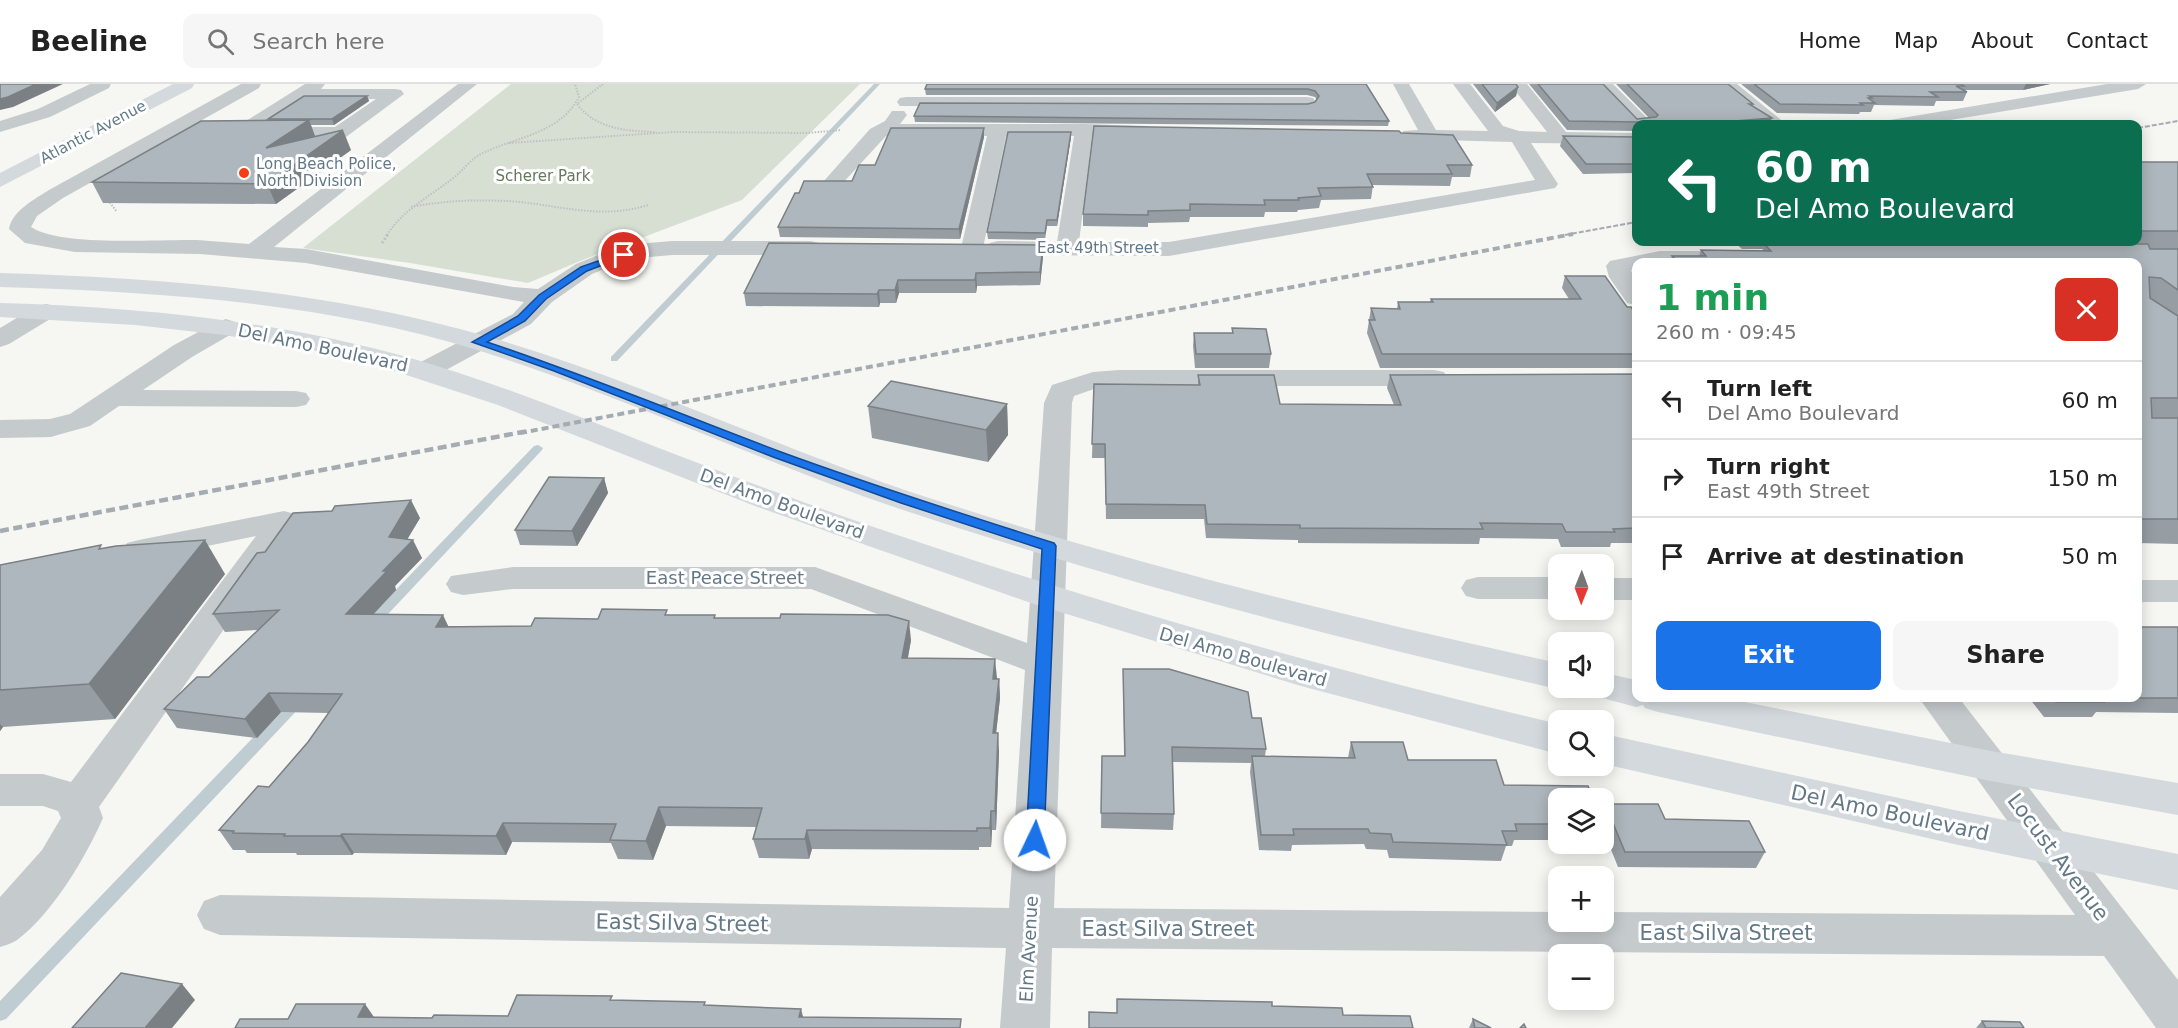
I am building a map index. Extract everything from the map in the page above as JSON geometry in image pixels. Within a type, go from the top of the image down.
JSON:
[{"type":"main road","name":"Atlantic Avenue","points":[[117,100],[149,84]]},
{"type":"main road","name":"Atlantic Avenue","points":[[0,181],[186,84]]},
{"type":"main road","name":"Del Amo Boulevard","points":[[0,280],[106,284],[265,299],[397,322],[478,342],[558,369],[777,454],[905,500],[1049,546],[1204,591],[1443,651],[1548,674]]},
{"type":"main road","name":"Del Amo Boulevard","points":[[0,310],[96,313],[226,327],[355,352],[424,371],[509,398],[755,495],[1047,598],[1241,658],[1446,713],[1548,737]]},
{"type":"main road","points":[[1614,688],[1632,692]]},
{"type":"main road","points":[[1678,702],[1990,766],[2178,799]]},
{"type":"main road","name":"Del Amo Boulevard","points":[[1614,751],[2052,848],[2178,872]]},
{"type":"street","points":[[0,127],[44,113],[103,84]]},
{"type":"street","points":[[253,84],[56,194],[30,212],[20,225],[20,229],[33,238],[75,245],[200,247],[306,256],[513,294],[543,297]]},
{"type":"street","points":[[302,94],[395,94],[339,133],[242,132],[317,84]]},
{"type":"street","points":[[254,252],[470,84]]},
{"type":"street","points":[[833,182],[876,133],[884,130],[897,119],[919,84]]},
{"type":"street","points":[[1298,84],[1316,123]]},
{"type":"street","points":[[1401,84],[1430,135]]},
{"type":"street","points":[[1461,84],[1497,130],[1518,137]]},
{"type":"street","points":[[1518,84],[1562,138]]},
{"type":"street","points":[[1603,84],[1640,120]]},
{"type":"street","points":[[1725,84],[1772,120]]},
{"type":"street","points":[[2043,84],[2065,96]]},
{"type":"street","points":[[1920,120],[2138,84]]},
{"type":"street","points":[[906,102],[1306,102]]},
{"type":"street","points":[[972,248],[998,129]]},
{"type":"street","points":[[1067,248],[1084,129]]},
{"type":"street","points":[[884,130],[1155,130]]},
{"type":"street","points":[[1387,135],[1632,139]]},
{"type":"street","name":"East 49th Street","points":[[948,248],[1169,249],[1548,184],[1518,137]]},
{"type":"street","points":[[424,371],[522,319],[543,297],[584,269],[611,258],[637,251],[701,246],[830,248]]},
{"type":"street","points":[[1659,258],[1742,258]]},
{"type":"street","points":[[1632,263],[1618,266],[1621,277],[1632,292]]},
{"type":"street","points":[[0,339],[46,311]]},
{"type":"street","points":[[0,429],[51,428],[80,420],[183,351],[226,327]]},
{"type":"street","name":"Elm Avenue","points":[[1025,1028],[1049,546],[1058,404],[1062,391],[1093,380],[1460,378]]},
{"type":"street","points":[[114,398],[296,399]]},
{"type":"street","points":[[76,802],[284,521],[114,555]]},
{"type":"street","name":"East Peace Street","points":[[464,584],[513,578],[815,578],[1044,663]]},
{"type":"street","points":[[1478,588],[1548,588]]},
{"type":"street","points":[[1614,589],[1632,589]]},
{"type":"street","points":[[2142,591],[2178,591]]},
{"type":"street","name":"Locust Avenue","points":[[1941,702],[2178,1018]]},
{"type":"street","points":[[0,790],[42,790],[76,802]]},
{"type":"street","points":[[0,927],[57,862],[76,833],[82,818],[76,802]]},
{"type":"street","name":"East Silva Street","points":[[220,915],[1030,928],[2116,936]]},
{"type":"path","points":[[575,84],[579,91],[578,104],[589,119],[602,124],[643,131],[807,133],[850,129]]},
{"type":"path","points":[[379,248],[388,231],[408,208],[458,174],[481,154],[549,125],[572,111],[603,84]]},
{"type":"path","points":[[509,143],[673,132]]},
{"type":"path","points":[[104,197],[111,202],[117,212]]},
{"type":"path","points":[[408,208],[456,202],[508,202],[579,211],[625,212],[648,205]]},
{"type":"green space","name":"Scherer Park","points":[[511,84],[860,84],[742,200],[528,283],[303,248]]},
{"type":"building","points":[[0,84],[36,84],[0,99]]},
{"type":"building","points":[[927,84],[1366,84],[1389,121],[914,116],[920,103],[1308,104],[1315,102],[1319,96],[1315,91],[1308,89],[925,89]]},
{"type":"building","points":[[1482,84],[1516,84],[1518,87],[1497,103]]},
{"type":"building","points":[[1538,84],[1603,84],[1637,119],[1658,115],[1627,84],[1728,84],[1753,104],[1749,104],[1772,118],[1632,120],[1632,122],[1569,121]]},
{"type":"building","points":[[1754,84],[1961,84],[1964,86],[1956,86],[1967,92],[1930,92],[1938,97],[1869,96],[1872,98],[1868,98],[1875,103],[1860,103],[1863,105],[1780,104]]},
{"type":"building","points":[[304,96],[367,96],[332,119],[268,119]]},
{"type":"building","points":[[309,120],[266,148],[343,130],[267,184],[92,182],[201,121]]},
{"type":"building","points":[[1094,126],[1399,131],[1401,133],[1453,135],[1472,165],[1447,165],[1452,174],[1367,174],[1373,187],[1318,188],[1321,196],[1298,198],[1299,200],[1264,200],[1265,205],[1190,204],[1190,210],[1148,211],[1148,215],[1083,214]]},
{"type":"building","points":[[891,128],[984,128],[959,229],[778,227],[795,193],[799,193],[804,181],[852,181],[859,165],[875,165]]},
{"type":"building","points":[[1008,132],[1071,132],[1057,220],[1047,220],[1045,233],[987,232]]},
{"type":"building","points":[[1563,136],[1632,137],[1632,164],[1586,164]]},
{"type":"building","points":[[2142,162],[2178,162],[2178,231],[2142,231]]},
{"type":"building","points":[[769,243],[1043,245],[1040,272],[976,273],[975,280],[898,280],[895,290],[879,290],[877,294],[744,293]]},
{"type":"building","points":[[2142,244],[2148,244],[2150,249],[2178,249],[2178,290],[2161,278],[2149,277],[2150,298],[2178,316],[2178,398],[2151,398],[2152,418],[2178,418],[2178,519],[2142,519],[2142,258],[1674,258],[1672,256],[1706,256],[1701,250],[1771,251],[1766,246],[2142,246]]},
{"type":"building","points":[[1565,276],[1605,276],[1627,307],[1632,308],[1632,354],[1382,354],[1369,320],[1375,320],[1371,308],[1400,309],[1398,302],[1433,302],[1431,299],[1581,299]]},
{"type":"building","points":[[1232,328],[1266,329],[1271,354],[1196,354],[1194,333],[1233,333]]},
{"type":"building","points":[[1632,374],[1632,528],[1613,529],[1615,532],[1566,532],[1562,524],[1480,523],[1483,529],[1300,528],[1300,525],[1207,524],[1205,505],[1106,504],[1105,444],[1092,444],[1094,384],[1200,385],[1198,375],[1274,375],[1280,404],[1401,405],[1390,375]]},
{"type":"building","points":[[891,381],[1007,404],[986,430],[868,406]]},
{"type":"building","points":[[549,477],[604,478],[572,531],[515,530]]},
{"type":"building","points":[[411,500],[389,537],[413,540],[346,614],[443,615],[436,627],[531,626],[535,618],[598,619],[602,609],[667,610],[665,615],[715,615],[714,618],[780,618],[781,614],[888,615],[909,621],[902,658],[995,659],[993,679],[999,679],[993,733],[998,733],[995,811],[991,811],[990,828],[977,828],[977,831],[807,830],[805,839],[753,839],[762,808],[659,807],[646,841],[610,840],[616,824],[503,823],[496,836],[342,834],[340,836],[284,836],[285,834],[233,833],[234,831],[219,830],[258,786],[269,787],[308,742],[342,694],[269,693],[245,719],[164,709],[197,677],[209,677],[279,610],[213,614],[257,553],[265,552],[293,513],[332,511],[335,506]]},
{"type":"building","points":[[205,540],[89,684],[0,690],[0,565],[101,545],[99,549]]},
{"type":"building","points":[[2142,627],[2178,627],[2178,698],[2142,698]]},
{"type":"building","points":[[1123,669],[1169,669],[1248,692],[1252,718],[1261,718],[1266,749],[1172,747],[1174,814],[1101,813],[1102,756],[1125,756]]},
{"type":"building","points":[[1351,742],[1403,742],[1408,760],[1496,760],[1504,785],[1588,786],[1589,788],[1548,788],[1548,824],[1515,824],[1517,831],[1502,831],[1507,845],[1393,842],[1391,834],[1370,833],[1368,829],[1293,829],[1294,835],[1261,835],[1252,756],[1355,758]]},
{"type":"building","points":[[1614,804],[1658,804],[1665,819],[1749,821],[1765,852],[1625,852],[1614,826]]},
{"type":"building","points":[[121,973],[182,984],[145,1028],[72,1028]]},
{"type":"building","points":[[517,995],[612,996],[610,1000],[705,1002],[704,1005],[801,1009],[799,1017],[961,1019],[960,1028],[235,1028],[240,1019],[288,1019],[296,1004],[365,1004],[358,1017],[508,1016]]},
{"type":"building","points":[[1117,999],[1272,1002],[1272,1006],[1342,1008],[1343,1015],[1410,1016],[1413,1028],[1089,1028],[1089,1012],[1117,1013]]},
{"type":"building","points":[[1473,1019],[1491,1028],[1475,1028]]},
{"type":"building","points":[[1982,1021],[2020,1022],[2024,1028],[1986,1028]]},
{"type":"waterway","points":[[614,359],[877,84]]},
{"type":"waterway","points":[[369,626],[538,448]]},
{"type":"waterway","points":[[0,1013],[297,701]]},
{"type":"railway","points":[[2142,127],[2178,121]]},
{"type":"railway","points":[[1565,235],[1632,223]]},
{"type":"railway","points":[[520,433],[1573,234]]},
{"type":"railway","points":[[0,531],[528,431]]},
{"type":"place","name":"Long Beach Police, North Division","points":[[244,173]]},
{"type":"route","points":[[624,255],[584,269],[543,297],[522,319],[478,342],[558,369],[777,454],[905,500],[1049,546],[1035,840]]}]
